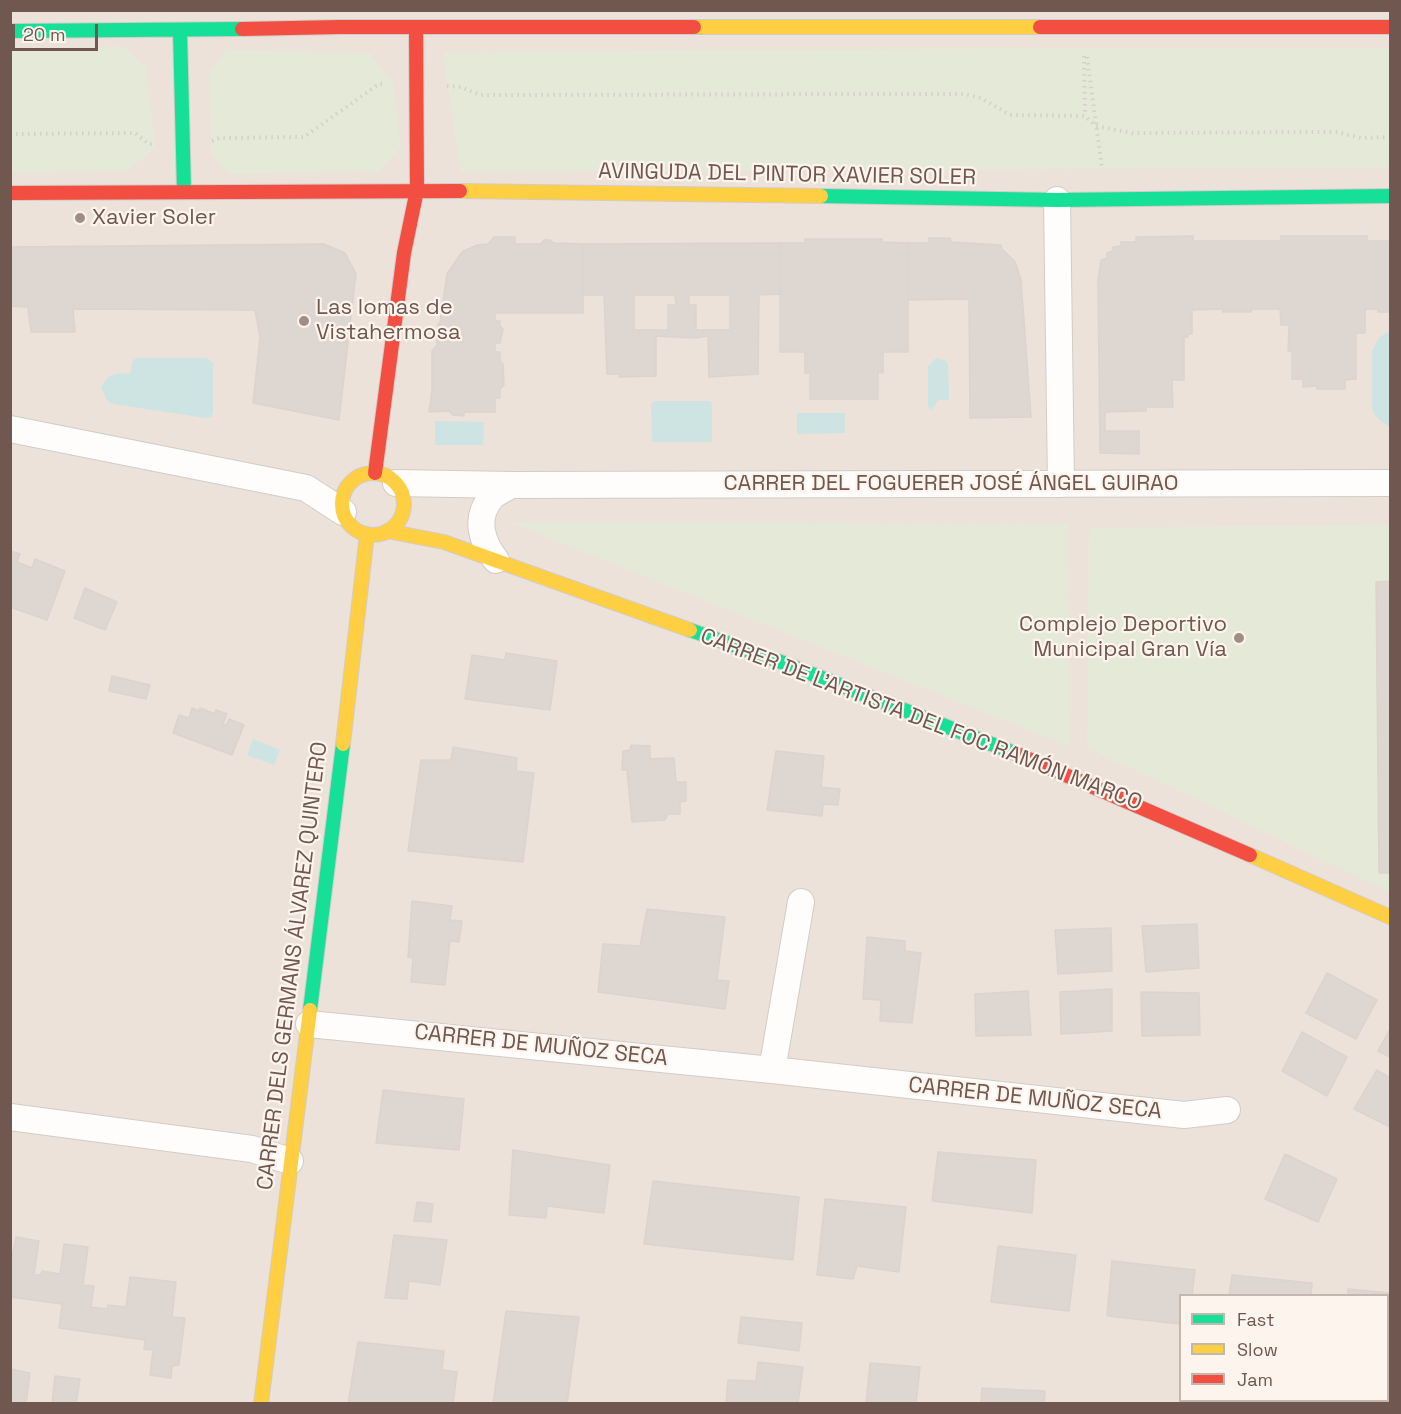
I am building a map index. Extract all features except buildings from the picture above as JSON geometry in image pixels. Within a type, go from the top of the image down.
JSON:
[{"type":"main road","points":[[340,27],[348,10]]},
{"type":"main road","points":[[386,478],[360,476],[349,484],[343,498],[343,512],[348,523],[357,530],[367,534],[377,534],[411,518],[404,502],[386,478],[404,253],[417,190],[415,10]]},
{"type":"main road","points":[[10,31],[180,31],[1026,19],[1083,27],[1390,27]]},
{"type":"main road","points":[[180,31],[184,191]]},
{"type":"main road","name":"AVINGUDA DEL PINTOR XAVIER SOLER","points":[[10,193],[417,190],[1057,200],[1390,196]]},
{"type":"main road","name":"CARRER DE L'ARTISTA DEL FOC RAMÓN MARCO","points":[[411,518],[444,542]]},
{"type":"main road","name":"CARRER DE L'ARTISTA DEL FOC RAMÓN MARCO","points":[[387,531],[444,542],[781,662],[981,739],[1152,811],[1390,917]]},
{"type":"main road","name":"CARRER DELS GERMANS ÁLVAREZ QUINTERO","points":[[261,1404],[367,534]]},
{"type":"street","points":[[1057,200],[1061,484]]},
{"type":"street","points":[[10,429],[306,488],[343,512]]},
{"type":"street","name":"CARRER DEL FOGUERER JOSÉ ÁNGEL GUIRAO","points":[[386,478],[511,485],[1390,483]]},
{"type":"street","points":[[496,560],[486,547],[481,534],[484,510],[491,497],[511,485]]},
{"type":"street","points":[[772,1070],[801,902]]},
{"type":"street","name":"CARRER DE MUÑOZ SECA","points":[[309,1024],[772,1070],[1184,1115],[1227,1110]]},
{"type":"street","points":[[10,1117],[252,1149],[290,1161]]},
{"type":"path","points":[[1083,27],[1085,116]]},
{"type":"path","points":[[1083,27],[1106,199]]},
{"type":"path","points":[[10,134],[135,132],[149,144],[182,145],[206,143],[219,138],[304,137],[379,84],[461,87],[480,95],[965,94],[981,98],[1010,116],[1085,116],[1096,126],[1132,133],[1337,132],[1361,138],[1390,137]]},
{"type":"shaded area","points":[[10,11],[1390,11],[1390,1403],[11,1403]]},
{"type":"shaded area","points":[[1390,332],[1390,426],[1379,420],[1372,409],[1372,351],[1379,338]]},
{"type":"shaded area","points":[[137,358],[206,358],[213,363],[213,413],[211,417],[113,404],[107,400],[101,387],[113,375],[130,374],[133,360]]},
{"type":"shaded area","points":[[936,358],[946,361],[948,366],[949,397],[948,400],[939,400],[931,410],[928,407],[928,366]]},
{"type":"shaded area","points":[[654,401],[710,401],[712,404],[712,442],[652,442],[651,404]]},
{"type":"shaded area","points":[[797,413],[845,413],[845,433],[797,434]]},
{"type":"shaded area","points":[[435,421],[484,422],[483,445],[435,445]]},
{"type":"shaded area","points":[[253,739],[280,750],[274,765],[247,755]]},
{"type":"green space","points":[[124,47],[146,68],[155,148],[127,171],[11,173],[10,48]]},
{"type":"green space","points":[[1390,48],[1390,167],[461,172],[443,52]]},
{"type":"green space","points":[[227,50],[370,53],[393,83],[401,147],[379,171],[230,174],[211,154],[210,70]]},
{"type":"green space","points":[[513,523],[1068,524],[1069,746]]},
{"type":"green space","name":"Complejo Deportivo Municipal Gran Vía","points":[[1390,525],[1390,892],[1087,747],[1089,528]]},
{"type":"traffic: fast","points":[[10,31],[242,29]]},
{"type":"traffic: fast","points":[[180,31],[184,191]]},
{"type":"traffic: fast","points":[[821,196],[1057,200],[1390,196]]},
{"type":"traffic: fast","points":[[690,630],[781,662],[1017,754]]},
{"type":"traffic: fast","points":[[310,1010],[343,744]]},
{"type":"traffic: slow","points":[[694,27],[1040,27]]},
{"type":"traffic: slow","points":[[460,191],[821,196]]},
{"type":"traffic: slow","points":[[373,473],[395,482],[404,504],[395,526],[373,535],[351,526],[342,504],[351,482],[373,473]]},
{"type":"traffic: slow","points":[[387,531],[444,542],[690,630]]},
{"type":"traffic: slow","points":[[343,744],[367,534]]},
{"type":"traffic: slow","points":[[1250,855],[1390,917]]},
{"type":"traffic: slow","points":[[261,1404],[310,1010]]},
{"type":"traffic: jam","points":[[242,29],[694,27]]},
{"type":"traffic: jam","points":[[1040,27],[1390,27]]},
{"type":"traffic: jam","points":[[416,28],[417,190]]},
{"type":"traffic: jam","points":[[375,473],[404,253],[417,190]]},
{"type":"traffic: jam","points":[[10,193],[460,191]]},
{"type":"traffic: jam","points":[[1017,754],[1250,855]]},
{"type":"place","name":"Xavier Soler","points":[[80,218]]},
{"type":"place","name":"Las lomas de Vistahermosa","points":[[304,321]]},
{"type":"place","name":"Complejo Deportivo Municipal Gran Vía","points":[[1239,638]]}]
